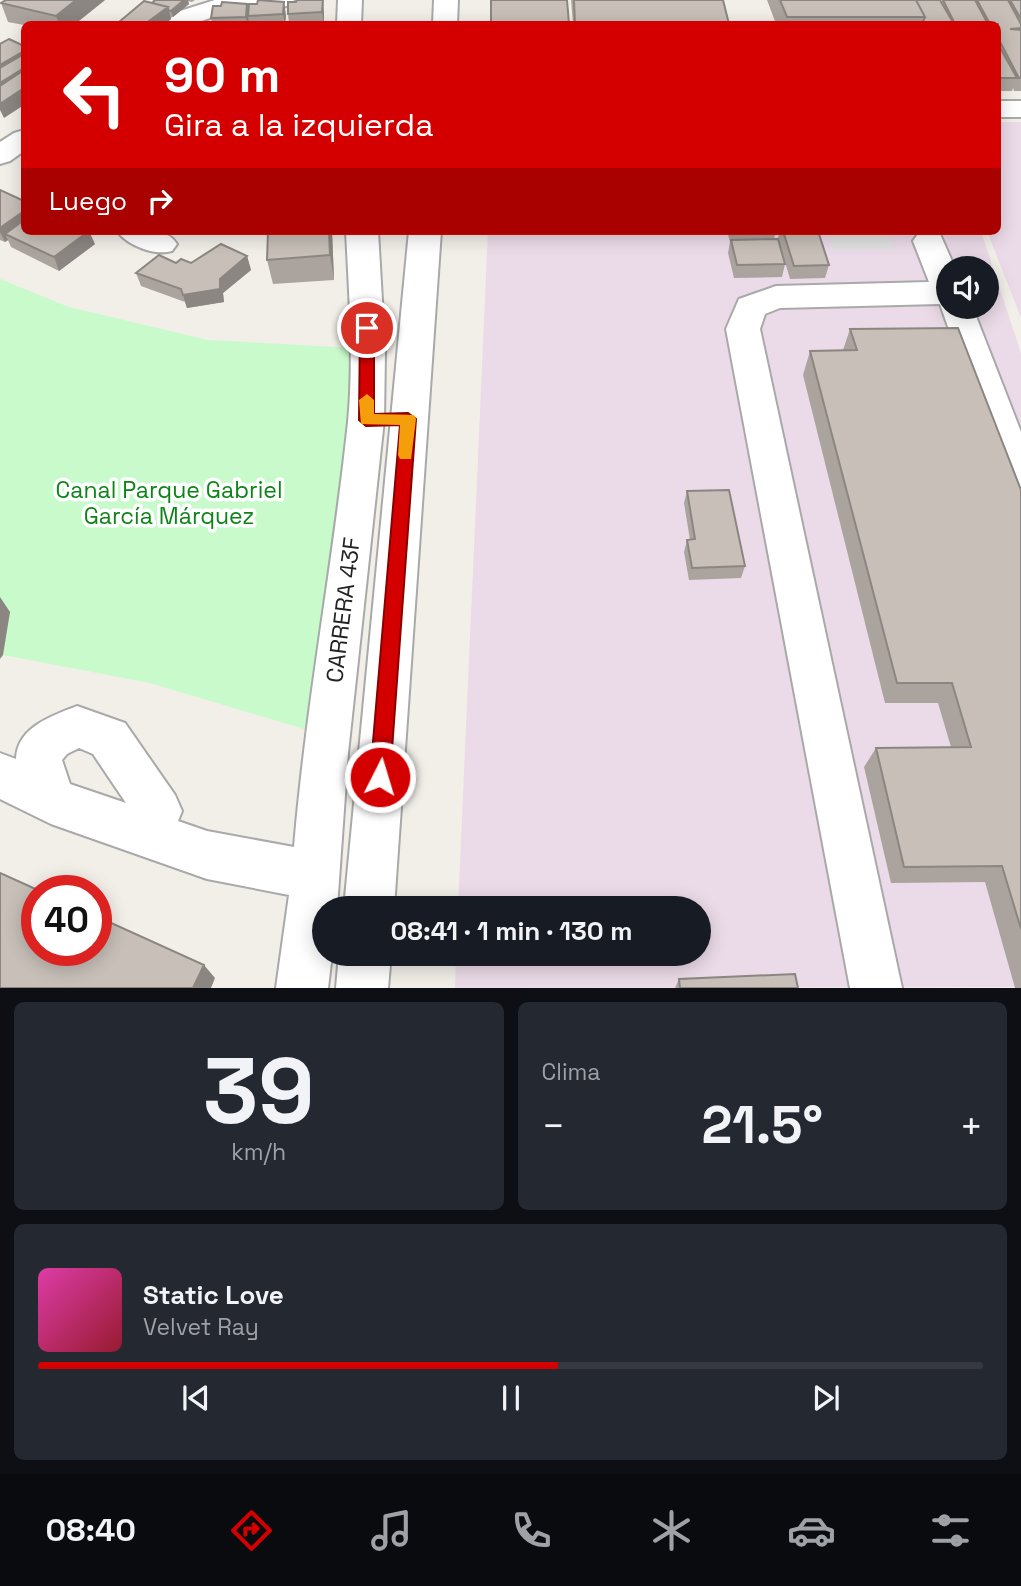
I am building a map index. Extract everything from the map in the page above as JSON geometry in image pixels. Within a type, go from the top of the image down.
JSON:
[{"type":"street","points":[[181,21],[216,5],[282,0]]},
{"type":"street","points":[[349,21],[350,0]]},
{"type":"street","points":[[446,0],[446,21]]},
{"type":"street","points":[[1001,110],[1021,109]]},
{"type":"street","points":[[0,155],[21,141]]},
{"type":"street","points":[[142,235],[161,244]]},
{"type":"street","name":"CARRERA 43F","points":[[362,235],[368,352],[387,419],[369,896]]},
{"type":"street","name":"CARRERA 43F","points":[[302,988],[316,876],[325,752],[424,235]]},
{"type":"street","points":[[929,242],[936,260]]},
{"type":"street","points":[[876,988],[743,329],[751,307],[776,297],[936,291]]},
{"type":"street","points":[[960,319],[1021,480]]},
{"type":"street","points":[[51,801],[38,756],[51,739],[77,727],[109,738],[158,811]]},
{"type":"street","points":[[0,775],[51,801],[207,855],[316,876]]},
{"type":"street","points":[[362,988],[364,966]]},
{"type":"shaded area","points":[[1001,122],[1021,122],[1021,318],[989,235],[1001,235]]},
{"type":"shaded area","points":[[488,235],[982,235],[989,256],[936,256],[936,319],[999,319],[999,286],[1021,353],[1021,987],[455,988],[456,966],[711,966],[711,896],[459,896]]},
{"type":"shaded area","points":[[828,235],[889,235],[894,249],[834,250]]},
{"type":"green space","name":"Canal Parque Gabriel García Márquez","points":[[0,279],[69,307],[208,340],[355,348],[314,732],[150,683],[3,655],[0,611]]},
{"type":"building","points":[[6,0],[76,0],[56,16],[1,3]]},
{"type":"building","points":[[155,0],[184,0],[171,11],[168,7],[152,3]]},
{"type":"building","points":[[258,0],[284,2],[283,14],[248,16],[249,4],[257,4]]},
{"type":"building","points":[[323,0],[322,12],[288,14],[288,2]]},
{"type":"building","points":[[491,0],[567,0],[569,21],[491,21]]},
{"type":"building","points":[[574,0],[723,0],[728,21],[575,21]]},
{"type":"building","points":[[780,0],[916,0],[925,17],[787,17]]},
{"type":"building","points":[[916,0],[940,0],[952,21],[923,21],[925,17]]},
{"type":"building","points":[[943,0],[975,0],[986,21],[954,21]]},
{"type":"building","points":[[977,0],[1008,0],[1021,24],[1021,28],[1010,29],[1021,30],[1021,78],[1001,44],[1001,21],[988,21]]},
{"type":"building","points":[[1010,0],[1021,0],[1021,19]]},
{"type":"building","points":[[144,1],[168,7],[149,21],[120,21]]},
{"type":"building","points":[[222,2],[247,4],[246,17],[211,18],[213,6],[221,6]]},
{"type":"building","points":[[9,39],[21,45],[21,53],[0,65],[0,44]]},
{"type":"building","points":[[1001,49],[1017,78],[1001,78]]},
{"type":"building","points":[[21,56],[21,70],[0,83],[0,68]]},
{"type":"building","points":[[21,72],[21,90],[0,104],[0,86]]},
{"type":"building","points":[[0,190],[21,200],[21,213],[0,228]]},
{"type":"building","points":[[21,222],[21,235],[84,235],[54,257],[5,234]]},
{"type":"building","points":[[268,235],[329,235],[330,255],[267,260]]},
{"type":"building","points":[[784,235],[819,235],[829,265],[794,266]]},
{"type":"building","points":[[778,239],[785,264],[737,265],[731,240]]},
{"type":"building","points":[[221,244],[247,256],[220,279],[220,289],[183,295],[181,289],[136,273],[159,255],[176,263],[181,259],[191,263]]},
{"type":"building","points":[[958,328],[1021,490],[1021,929],[1002,866],[904,867],[876,748],[971,747],[952,683],[897,683],[810,351],[857,350],[850,329]]},
{"type":"building","points":[[729,490],[745,566],[692,568],[687,540],[695,539],[687,491]]},
{"type":"building","points":[[0,873],[21,882],[21,966],[112,966],[112,923],[204,965],[193,988],[0,988]]},
{"type":"building","points":[[795,974],[798,988],[680,988],[679,979]]},
{"type":"slow traffic","points":[[367,400],[366,420],[408,419],[405,455]]},
{"type":"route","points":[[367,328],[366,420],[408,419],[380,777]]}]
